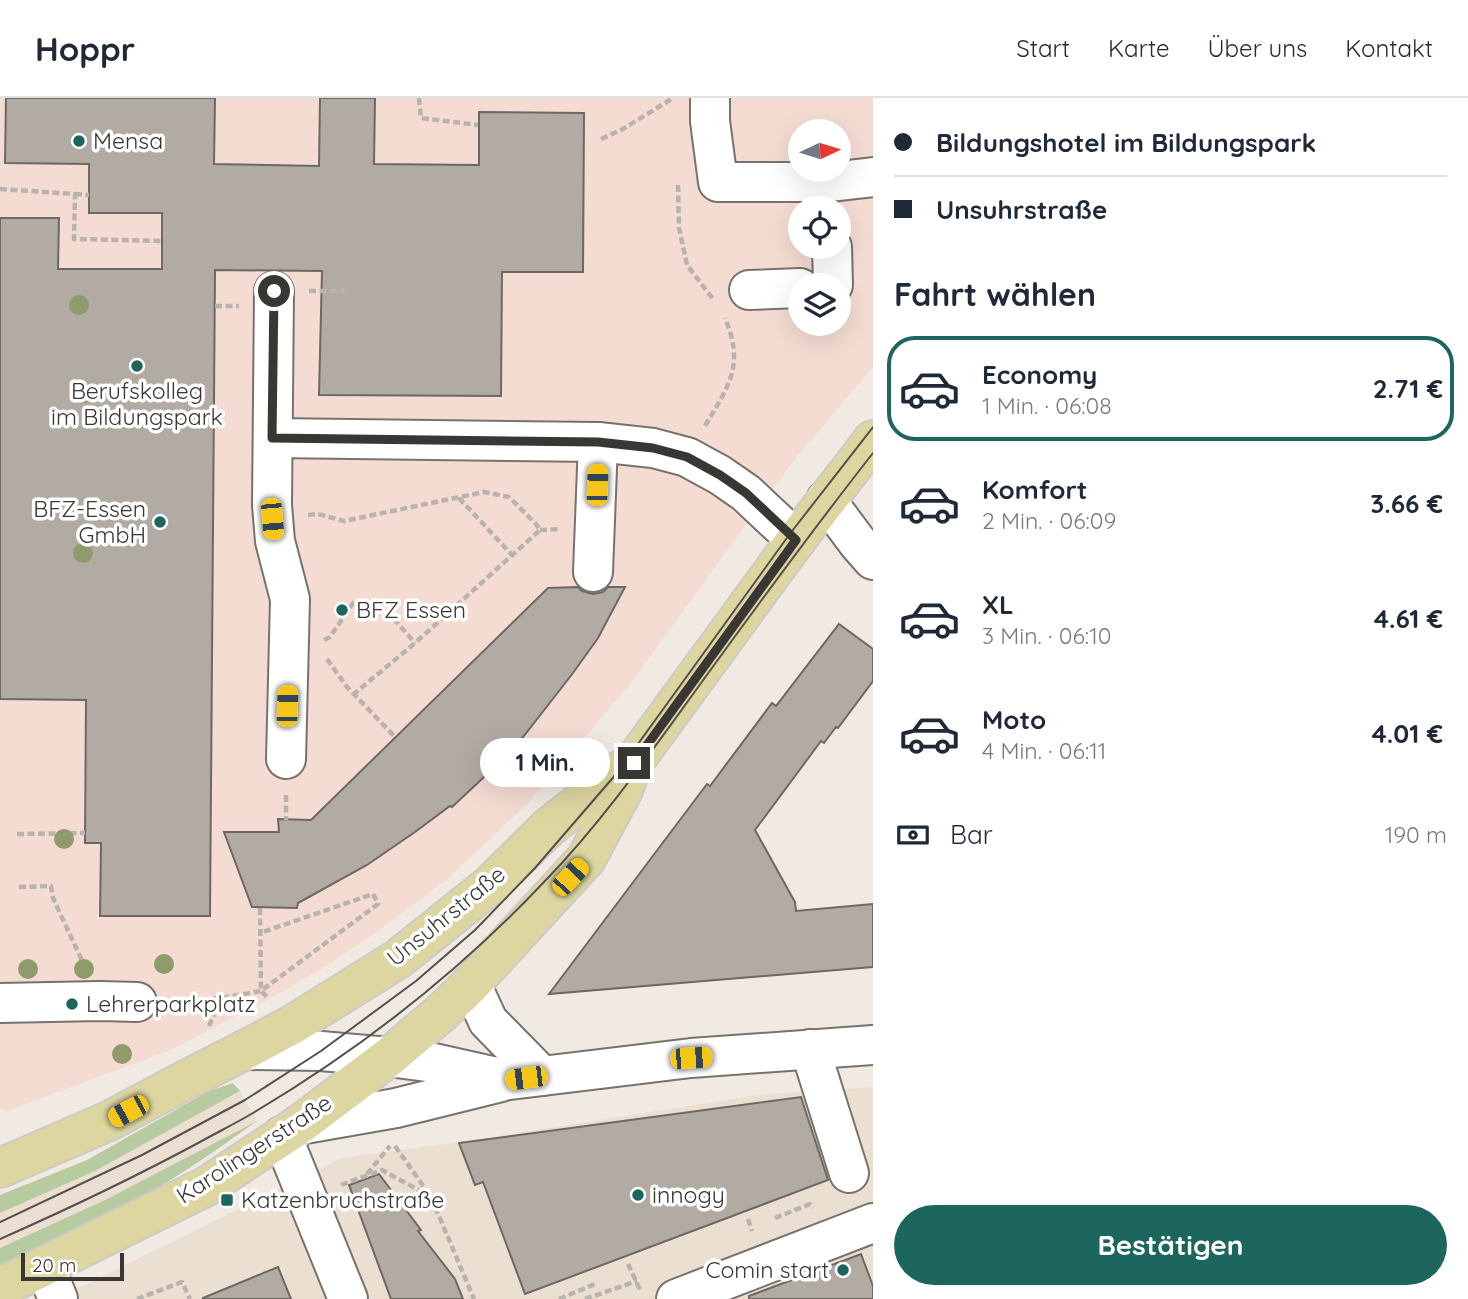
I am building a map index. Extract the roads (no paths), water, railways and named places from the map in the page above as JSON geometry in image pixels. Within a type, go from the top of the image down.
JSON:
[{"type":"main road","name":"Unsuhrstraße","points":[[389,1057],[471,984],[586,859],[623,790],[634,763],[796,540],[873,440]]},
{"type":"main road","name":"Unsuhrstraße","points":[[245,1050],[292,1025],[412,948],[489,886],[549,827],[617,773],[634,763]]},
{"type":"main road","points":[[0,1168],[109,1121],[245,1050]]},
{"type":"main road","name":"Karolingerstraße","points":[[0,1288],[52,1283],[207,1186],[290,1130],[389,1057]]},
{"type":"street","points":[[710,98],[710,121],[718,182],[831,195],[873,177]]},
{"type":"street","points":[[728,301],[788,290]]},
{"type":"street","points":[[274,291],[272,519],[290,599],[286,759]]},
{"type":"street","points":[[272,438],[598,442],[653,448],[687,457],[720,475],[746,493],[796,540]]},
{"type":"street","points":[[593,572],[598,442]]},
{"type":"street","points":[[826,500],[873,560]]},
{"type":"street","points":[[471,984],[488,1021],[526,1078]]},
{"type":"street","points":[[0,1003],[136,1002]]},
{"type":"street","points":[[348,1299],[290,1130],[526,1078],[691,1058],[873,1045]]},
{"type":"street","points":[[810,1049],[849,1173]]},
{"type":"street","points":[[245,1050],[321,1051],[389,1057],[526,1078]]},
{"type":"street","points":[[676,1299],[873,1223]]},
{"type":"tram line","points":[[0,1222],[142,1155],[245,1100],[321,1051],[416,981],[475,930],[535,868],[617,773],[789,535],[873,427]]},
{"type":"tram line","points":[[0,1239],[126,1180],[253,1113],[369,1036],[478,947],[544,882],[608,809],[787,565],[873,453]]},
{"type":"place","name":"Mensa","points":[[79,141]]},
{"type":"place","name":"Berufskolleg im Bildungspark","points":[[137,366]]},
{"type":"place","name":"BFZ-Essen GmbH","points":[[160,522]]},
{"type":"place","name":"BFZ Essen","points":[[342,610]]},
{"type":"place","name":"Lehrerparkplatz","points":[[72,1004]]},
{"type":"place","name":"innogy","points":[[638,1195]]},
{"type":"place","name":"Katzenbruchstraße","points":[[227,1200]]},
{"type":"place","name":"Comin start","points":[[843,1270]]}]
